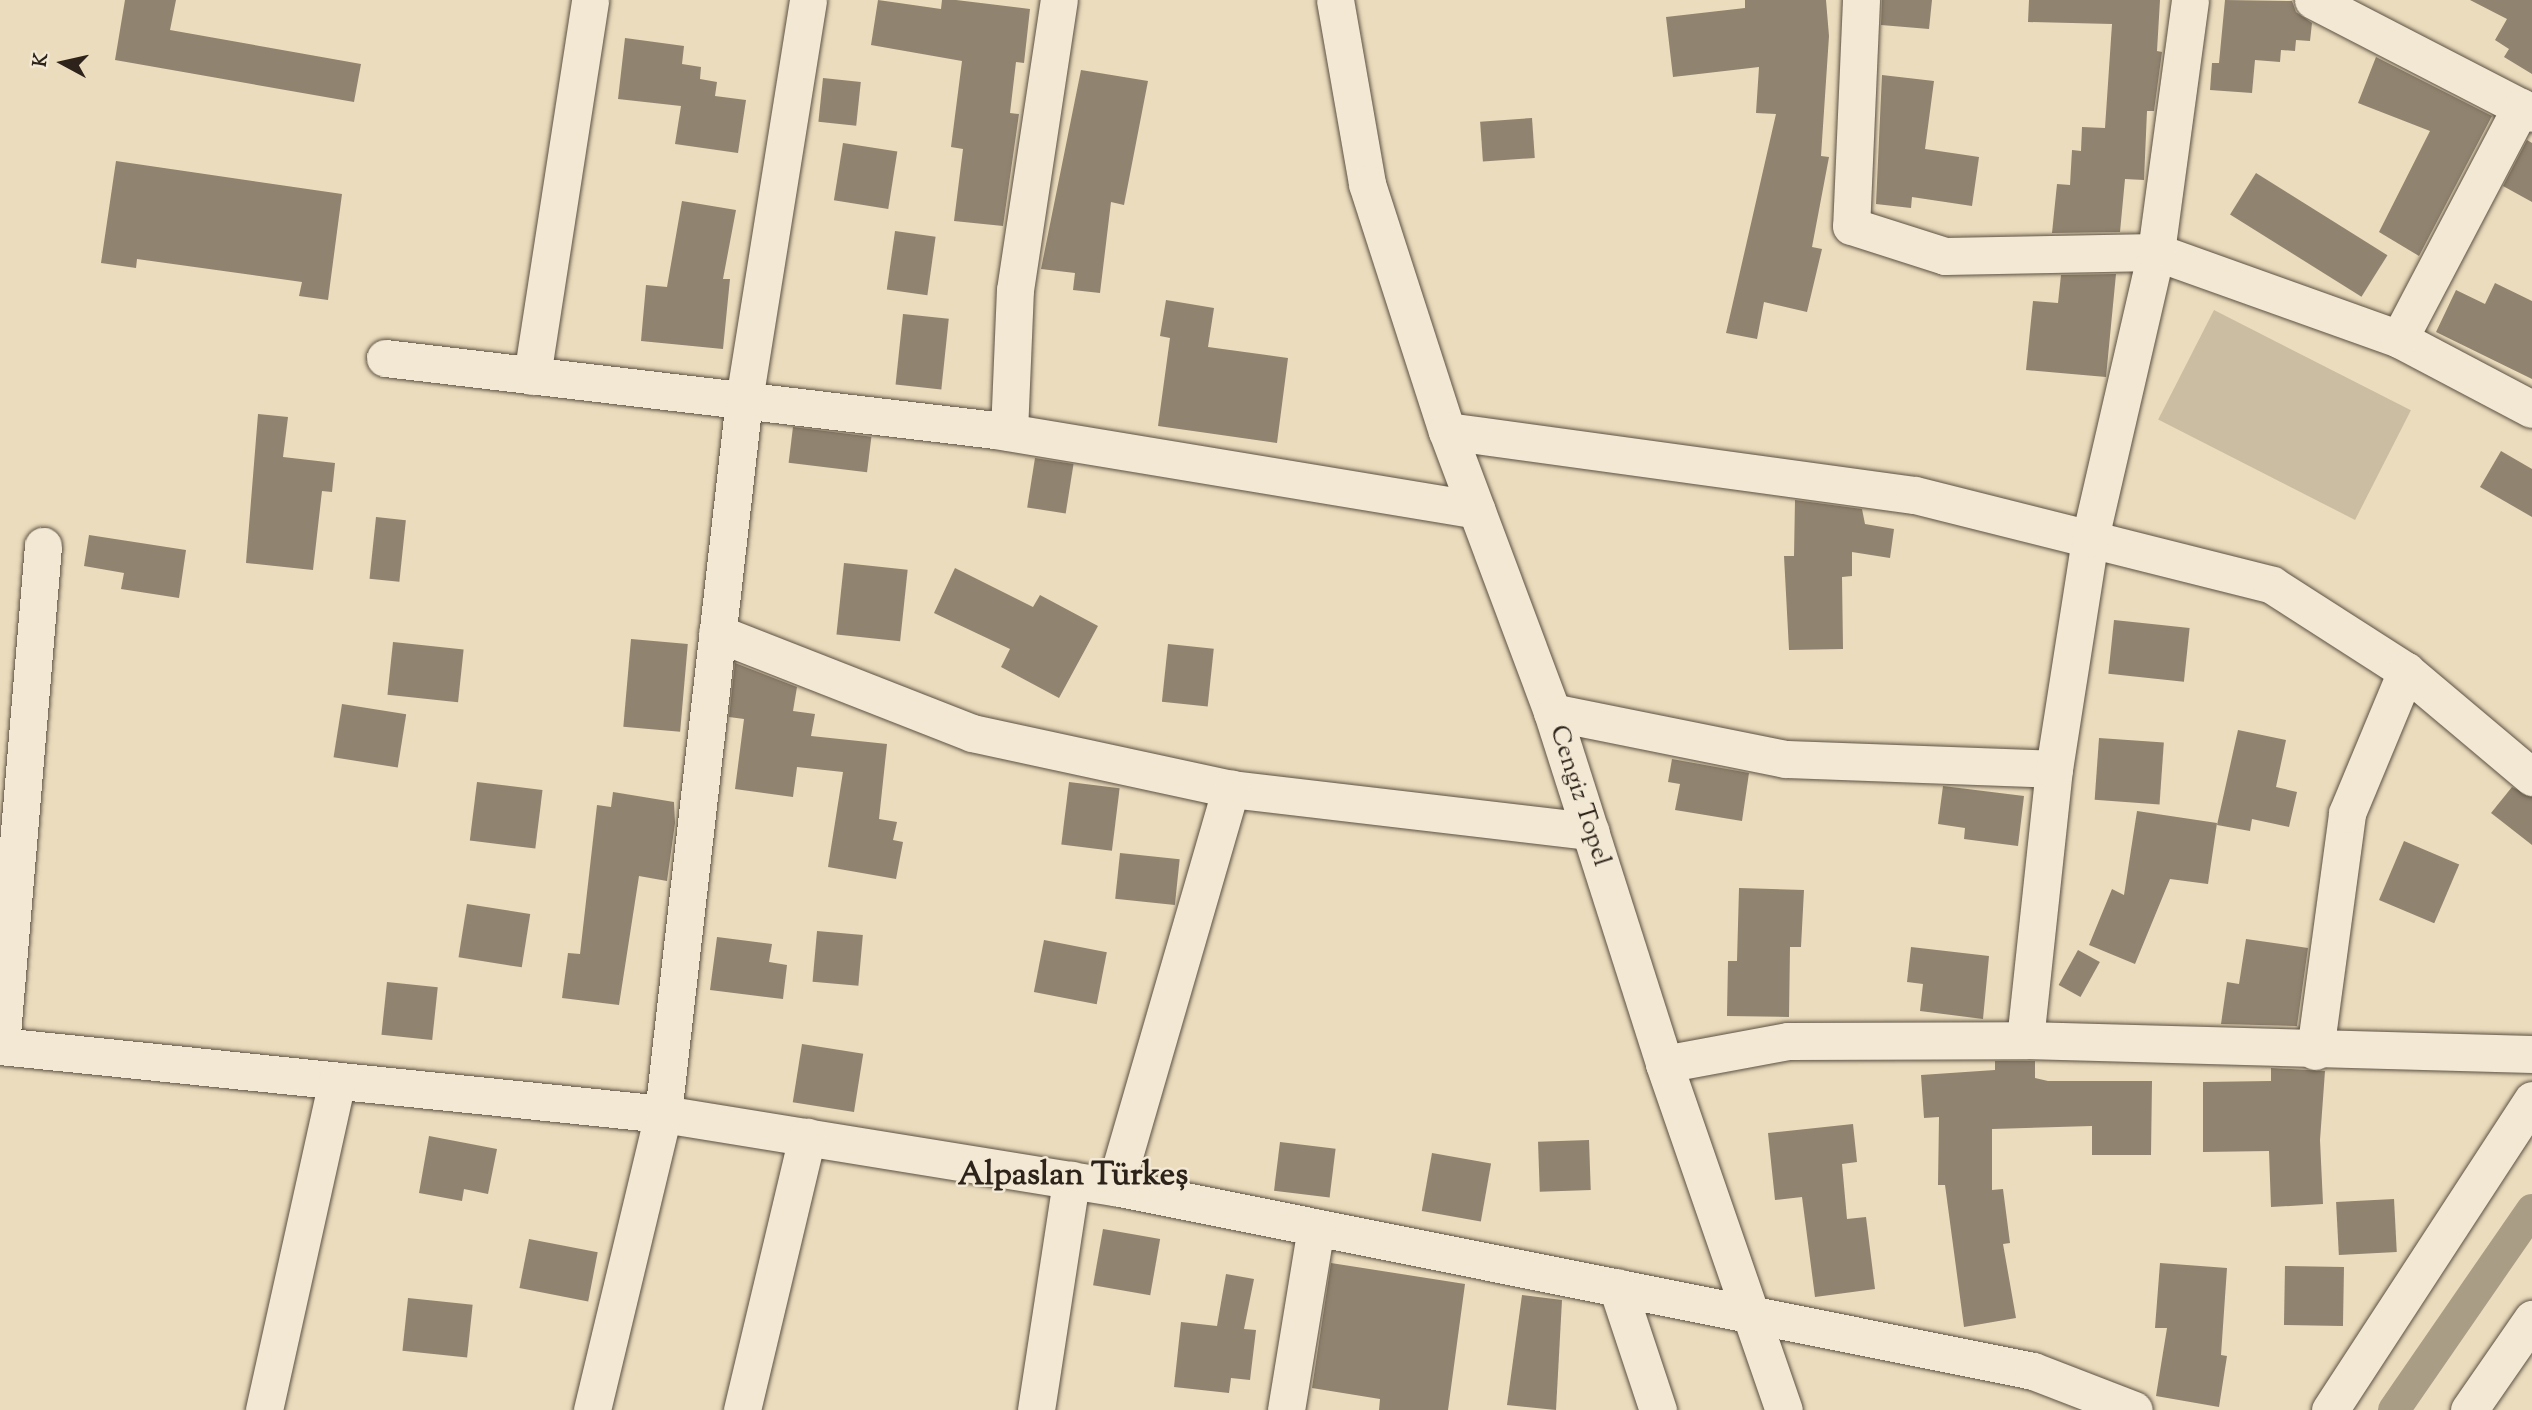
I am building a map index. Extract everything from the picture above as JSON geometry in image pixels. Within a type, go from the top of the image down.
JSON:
[{"type":"street","points":[[532,376],[590,0]]},
{"type":"street","points":[[592,1410],[663,1114],[744,400],[808,0]]},
{"type":"street","points":[[1009,432],[1015,290],[1059,0]]},
{"type":"street","name":"Cengiz Topel","points":[[1335,0],[1367,184],[1447,431],[1552,712],[1664,1064],[1784,1410]]},
{"type":"street","points":[[1861,0],[1851,226],[1945,256],[2156,252],[2399,339],[2532,409]]},
{"type":"street","points":[[2025,1040],[2054,769],[2090,538],[2156,252],[2190,0]]},
{"type":"street","points":[[2313,0],[2527,110],[2399,339]]},
{"type":"street","points":[[385,358],[1009,432],[1476,510]]},
{"type":"street","points":[[1447,431],[1915,495],[2272,585],[2406,671],[2532,777]]},
{"type":"street","points":[[43,545],[0,1046],[663,1114],[1115,1187],[2033,1371],[2134,1410]]},
{"type":"street","points":[[717,633],[972,733],[1231,789],[1591,831]]},
{"type":"street","points":[[2315,1051],[2347,813],[2406,671]]},
{"type":"street","points":[[1552,712],[1785,759],[2054,769]]},
{"type":"street","points":[[1115,1187],[1231,789]]},
{"type":"street","points":[[1664,1064],[1788,1041],[2025,1040],[2315,1051],[2532,1054]]},
{"type":"street","points":[[264,1410],[337,1081]]},
{"type":"street","points":[[2330,1410],[2532,1100]]},
{"type":"street","points":[[742,1410],[807,1137]]},
{"type":"street","points":[[1036,1410],[1071,1180]]},
{"type":"street","points":[[1286,1410],[1316,1227]]},
{"type":"street","points":[[1617,1287],[1658,1410]]},
{"type":"street","points":[[2469,1410],[2532,1319]]},
{"type":"shaded area","points":[[2214,310],[2411,410],[2355,520],[2158,420]]},
{"type":"building","points":[[125,0],[176,0],[170,30],[361,64],[354,102],[115,60]]},
{"type":"building","points":[[878,0],[941,9],[942,0],[956,0],[1030,9],[1024,63],[1016,62],[1010,113],[1019,114],[1003,226],[954,221],[963,149],[951,147],[962,61],[871,45]]},
{"type":"building","points":[[1745,0],[1826,0],[1829,36],[1821,156],[1829,157],[1812,247],[1822,249],[1807,312],[1764,302],[1757,339],[1726,333],[1776,114],[1756,113],[1759,67],[1673,77],[1666,17],[1745,8]]},
{"type":"building","points":[[1882,0],[1932,0],[1929,29],[1881,25]]},
{"type":"building","points":[[2029,0],[2160,0],[2157,51],[2162,52],[2154,111],[2147,111],[2144,180],[2125,179],[2120,232],[2052,233],[2057,184],[2070,185],[2072,150],[2081,151],[2082,127],[2105,128],[2112,24],[2028,22]]},
{"type":"building","points":[[2225,0],[2292,1],[2296,12],[2312,23],[2310,41],[2296,40],[2295,51],[2281,50],[2280,62],[2255,60],[2252,93],[2210,90],[2212,63],[2219,63]]},
{"type":"building","points":[[2470,0],[2532,0],[2532,74],[2504,57],[2509,49],[2495,40],[2507,19]]},
{"type":"building","points":[[625,38],[684,46],[682,64],[701,67],[700,79],[717,82],[715,96],[746,100],[738,153],[675,144],[681,106],[618,99]]},
{"type":"building","points":[[2376,57],[2492,116],[2419,256],[2379,232],[2430,131],[2358,103]]},
{"type":"building","points":[[1081,70],[1148,81],[1124,205],[1111,202],[1100,293],[1073,290],[1075,273],[1041,269]]},
{"type":"building","points":[[1882,75],[1934,81],[1925,149],[1979,157],[1972,206],[1912,197],[1911,208],[1876,204]]},
{"type":"building","points":[[823,78],[861,82],[856,126],[818,122]]},
{"type":"building","points":[[1532,118],[1535,158],[1483,162],[1480,122]]},
{"type":"building","points":[[2527,140],[2532,143],[2532,202],[2503,186]]},
{"type":"building","points":[[843,143],[897,152],[888,209],[834,200]]},
{"type":"building","points":[[116,161],[342,194],[328,300],[299,296],[302,282],[137,259],[136,268],[101,263]]},
{"type":"building","points":[[2256,173],[2387,255],[2361,297],[2230,215]]},
{"type":"building","points":[[682,201],[736,210],[723,279],[730,279],[723,349],[641,341],[646,285],[667,287]]},
{"type":"building","points":[[895,231],[936,237],[927,295],[887,289]]},
{"type":"building","points":[[2116,274],[2106,377],[2026,370],[2033,301],[2058,303],[2061,275]]},
{"type":"building","points":[[2495,283],[2532,301],[2532,379],[2436,332],[2456,290],[2485,304]]},
{"type":"building","points":[[1166,300],[1214,308],[1208,347],[1288,358],[1277,443],[1158,426],[1170,338],[1160,336]]},
{"type":"building","points":[[903,314],[949,319],[941,389],[896,385]]},
{"type":"building","points":[[258,414],[288,417],[283,457],[335,463],[332,492],[322,491],[313,570],[246,563]]},
{"type":"building","points":[[793,427],[871,437],[867,472],[789,463]]},
{"type":"building","points":[[2501,451],[2532,469],[2532,517],[2480,487]]},
{"type":"building","points":[[1035,458],[1074,464],[1066,513],[1027,507]]},
{"type":"building","points":[[1795,500],[1862,509],[1865,524],[1894,529],[1890,558],[1852,552],[1852,576],[1842,577],[1843,649],[1789,650],[1784,556],[1794,556]]},
{"type":"building","points":[[376,517],[406,520],[399,582],[370,579]]},
{"type":"building","points":[[89,535],[186,550],[179,598],[121,589],[124,573],[84,566]]},
{"type":"building","points":[[844,563],[908,570],[900,641],[836,635]]},
{"type":"building","points":[[955,568],[1033,607],[1040,595],[1098,626],[1059,698],[1001,667],[1010,649],[934,613]]},
{"type":"building","points":[[2114,620],[2190,628],[2184,682],[2108,674]]},
{"type":"building","points":[[631,639],[688,644],[680,732],[623,727]]},
{"type":"building","points":[[393,642],[464,649],[458,702],[387,695]]},
{"type":"building","points":[[1168,644],[1214,649],[1208,706],[1162,702]]},
{"type":"building","points":[[735,663],[797,687],[793,711],[815,714],[811,736],[887,744],[879,819],[897,822],[893,840],[903,842],[896,879],[828,867],[843,772],[797,767],[793,797],[735,789],[744,719],[729,717]]},
{"type":"building","points":[[342,704],[406,714],[398,768],[334,757]]},
{"type":"building","points":[[2238,730],[2286,740],[2276,787],[2297,792],[2289,827],[2252,819],[2250,831],[2217,825]]},
{"type":"building","points":[[2099,738],[2164,743],[2160,804],[2095,800]]},
{"type":"building","points":[[1672,759],[1749,773],[1742,821],[1675,810],[1680,784],[1668,782]]},
{"type":"building","points":[[477,782],[543,790],[535,849],[470,841]]},
{"type":"building","points":[[1069,782],[1120,788],[1112,851],[1061,845]]},
{"type":"building","points":[[1943,786],[2024,796],[2018,846],[1964,839],[1965,828],[1938,824]]},
{"type":"building","points":[[2512,787],[2532,797],[2532,845],[2491,813]]},
{"type":"building","points":[[613,792],[674,802],[675,823],[667,881],[639,876],[619,1005],[562,998],[568,953],[580,954],[597,805],[611,807]]},
{"type":"building","points":[[2137,811],[2217,823],[2208,884],[2170,879],[2135,964],[2089,945],[2112,889],[2124,895]]},
{"type":"building","points":[[2404,841],[2459,864],[2434,923],[2379,900]]},
{"type":"building","points":[[1120,853],[1180,859],[1175,905],[1115,899]]},
{"type":"building","points":[[1739,888],[1804,890],[1801,947],[1790,947],[1789,1017],[1727,1016],[1728,961],[1737,961]]},
{"type":"building","points":[[467,904],[530,914],[522,967],[459,957]]},
{"type":"building","points":[[817,931],[863,935],[858,986],[813,982]]},
{"type":"building","points":[[717,937],[772,944],[769,962],[787,965],[783,999],[710,990]]},
{"type":"building","points":[[2246,939],[2308,948],[2297,1026],[2221,1024],[2227,982],[2239,984]]},
{"type":"building","points":[[1044,940],[1107,952],[1097,1004],[1034,992]]},
{"type":"building","points":[[1911,947],[1989,956],[1983,1019],[1920,1011],[1923,984],[1907,982]]},
{"type":"building","points":[[2078,950],[2100,962],[2080,997],[2059,985]]},
{"type":"building","points":[[387,982],[438,987],[432,1040],[381,1035]]},
{"type":"building","points":[[802,1044],[863,1054],[854,1112],[793,1102]]},
{"type":"building","points":[[1995,1061],[2035,1061],[2035,1078],[2048,1081],[2152,1081],[2151,1155],[2092,1155],[2092,1126],[1992,1129],[1992,1190],[2003,1189],[2010,1243],[2003,1244],[2016,1318],[1964,1327],[1945,1185],[1938,1185],[1939,1117],[1924,1118],[1921,1075],[1995,1070]]},
{"type":"building","points":[[2271,1068],[2325,1071],[2320,1140],[2323,1204],[2271,1207],[2269,1151],[2203,1152],[2203,1082],[2271,1081]]},
{"type":"building","points":[[1853,1124],[1857,1162],[1842,1164],[1847,1219],[1866,1217],[1875,1289],[1815,1297],[1802,1197],[1775,1200],[1768,1133]]},
{"type":"building","points":[[429,1136],[497,1149],[488,1194],[464,1189],[462,1201],[419,1193]]},
{"type":"building","points":[[1589,1140],[1591,1190],[1540,1192],[1538,1142]]},
{"type":"building","points":[[1280,1142],[1336,1149],[1330,1197],[1274,1191]]},
{"type":"building","points":[[1432,1153],[1491,1163],[1481,1222],[1422,1211]]},
{"type":"building","points":[[2394,1199],[2397,1252],[2339,1255],[2336,1202]]},
{"type":"building","points":[[1103,1229],[1160,1239],[1150,1295],[1093,1285]]},
{"type":"building","points":[[529,1239],[598,1252],[588,1301],[519,1288]]},
{"type":"building","points":[[1331,1263],[1465,1284],[1448,1410],[1379,1410],[1380,1399],[1312,1388]]},
{"type":"building","points":[[2160,1263],[2227,1268],[2221,1355],[2227,1356],[2219,1407],[2156,1396],[2167,1328],[2155,1328]]},
{"type":"building","points":[[2285,1266],[2344,1267],[2343,1326],[2284,1325]]},
{"type":"building","points":[[1226,1274],[1254,1279],[1244,1329],[1256,1330],[1250,1380],[1231,1378],[1229,1393],[1174,1387],[1181,1322],[1217,1326]]},
{"type":"building","points":[[1522,1295],[1562,1300],[1556,1410],[1507,1405]]},
{"type":"building","points":[[408,1298],[473,1305],[467,1358],[402,1351]]},
{"type":"waterway","points":[[2394,1410],[2532,1210]]},
{"type":"district","name":"Alpaslan Türkeş","points":[[1073,1177]]}]
